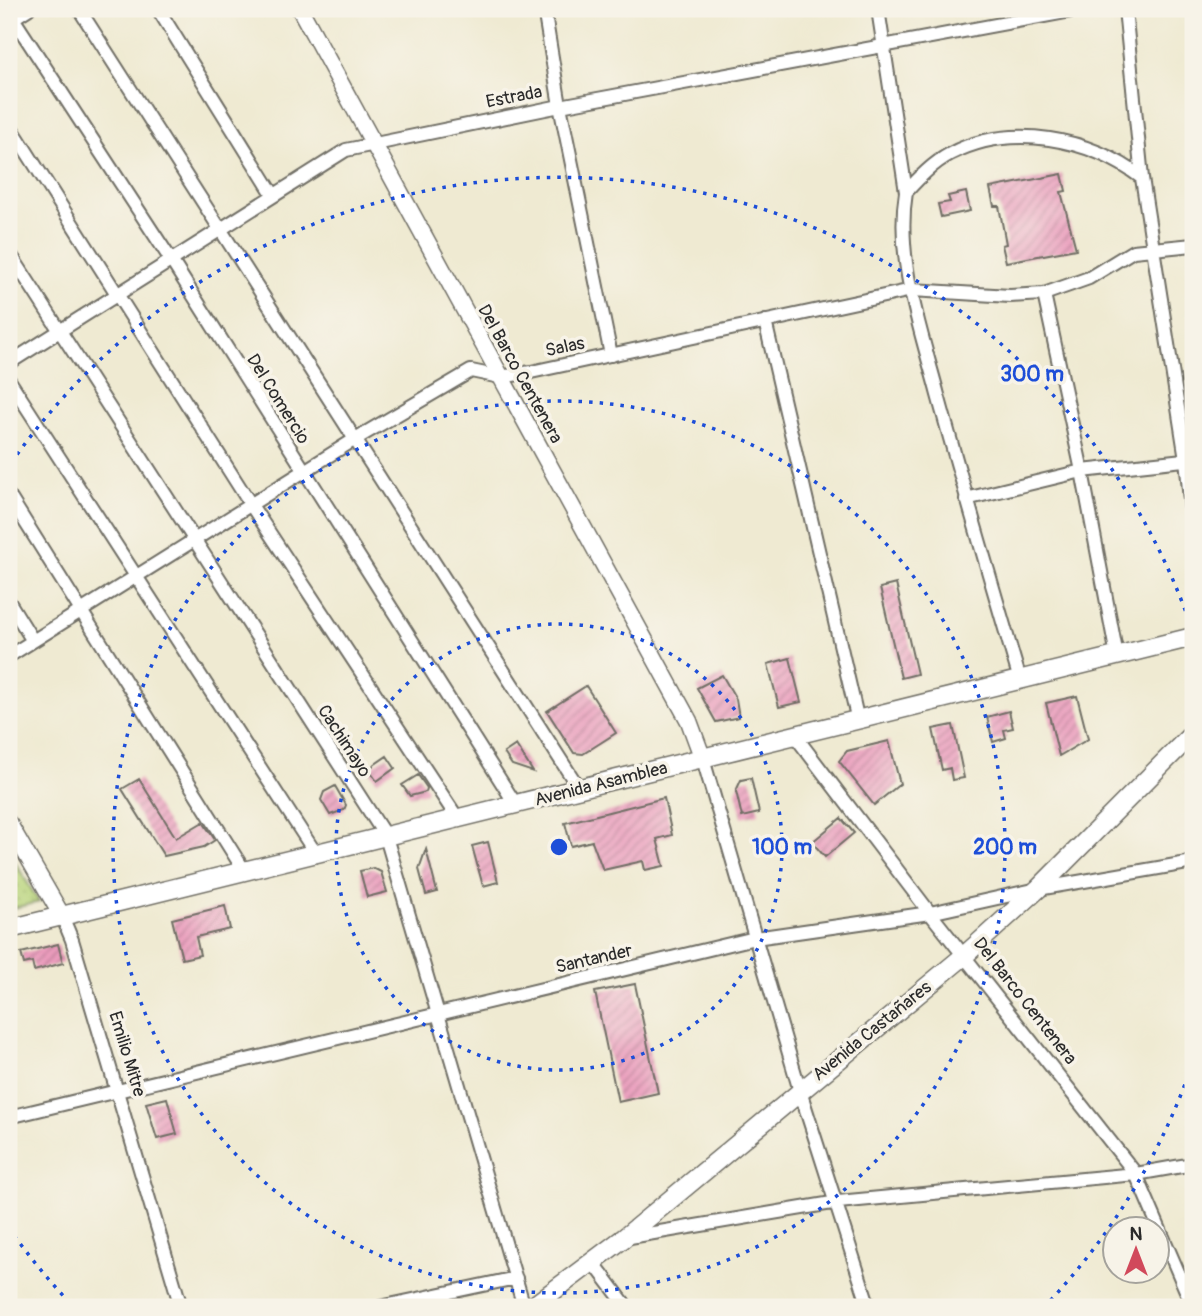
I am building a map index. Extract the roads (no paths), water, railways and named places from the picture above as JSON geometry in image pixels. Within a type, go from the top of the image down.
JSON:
[{"type":"main road","name":"Avenida Asamblea","points":[[9,929],[1193,637]]},
{"type":"main road","name":"Avenida Castañares","points":[[532,1307],[624,1238],[965,955],[1038,889],[1193,733]]},
{"type":"street","points":[[10,17],[28,9]]},
{"type":"street","points":[[79,9],[357,438],[580,790]]},
{"type":"street","points":[[158,9],[273,194]]},
{"type":"street","name":"Del Barco Centenera","points":[[300,9],[499,377],[690,721],[703,760]]},
{"type":"street","points":[[544,9],[560,106],[611,355]]},
{"type":"street","points":[[878,9],[905,192],[902,216],[912,290],[967,499],[1020,681]]},
{"type":"street","name":"Estrada","points":[[9,363],[346,150],[560,106],[1082,9]]},
{"type":"street","points":[[1125,9],[1142,178],[1189,459],[1193,531]]},
{"type":"street","name":"Del Comercio","points":[[10,17],[171,260],[516,805]]},
{"type":"street","points":[[9,124],[251,505],[458,819]]},
{"type":"street","points":[[905,192],[927,170],[951,154],[983,142],[1026,137],[1099,151],[1122,162],[1142,178]]},
{"type":"street","name":"Salas","points":[[9,656],[357,438],[471,371],[499,377],[912,290],[1010,296],[1044,294],[1089,278],[1133,251],[1193,245]]},
{"type":"street","name":"Cachimayo","points":[[9,252],[386,837],[524,1307]]},
{"type":"street","points":[[1044,294],[1082,471],[1117,656]]},
{"type":"street","points":[[765,321],[858,721]]},
{"type":"street","points":[[9,380],[316,854]]},
{"type":"street","points":[[967,499],[1082,471],[1189,459]]},
{"type":"street","points":[[9,496],[245,872]]},
{"type":"street","points":[[9,602],[33,641]]},
{"type":"street","name":"Del Barco Centenera","points":[[796,737],[930,913],[1136,1174],[1193,1307]]},
{"type":"street","points":[[703,760],[800,1091],[838,1202],[869,1307]]},
{"type":"street","name":"Emilio Mitre","points":[[9,824],[62,916],[118,1091],[181,1307]]},
{"type":"street","name":"Santander","points":[[9,1117],[755,939],[930,913],[1038,889],[1193,862]]},
{"type":"street","points":[[624,1238],[838,1202],[1136,1174],[1193,1164]]},
{"type":"street","points":[[593,1262],[626,1307]]},
{"type":"street","points":[[380,1307],[516,1278]]}]
